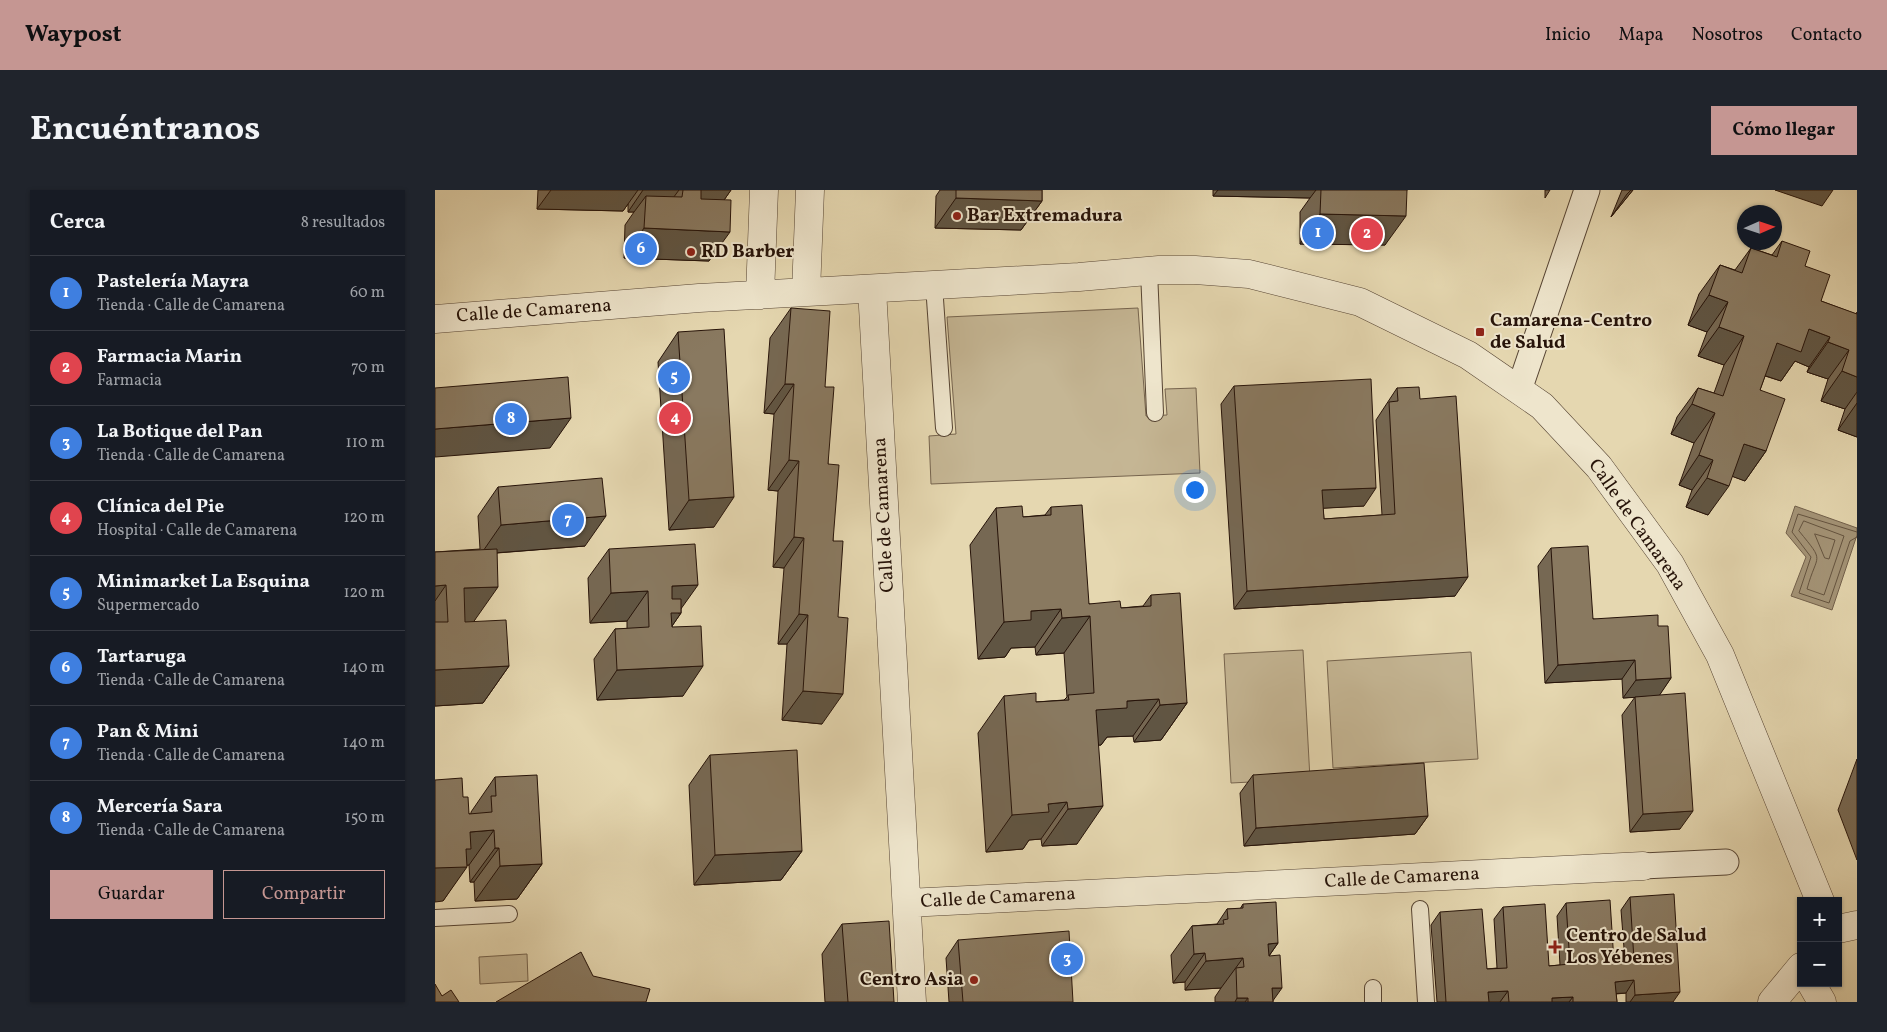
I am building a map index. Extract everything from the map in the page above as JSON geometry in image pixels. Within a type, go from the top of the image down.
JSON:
[{"type":"street","points":[[760,295],[764,190]]},
{"type":"street","points":[[806,292],[810,190]]},
{"type":"street","points":[[1519,390],[1587,190]]},
{"type":"street","name":"Calle de Camarena","points":[[435,319],[806,292],[934,286],[1149,271],[1195,270],[1249,274],[1360,302],[1469,355],[1542,406],[1599,467],[1669,564],[1720,656],[1819,897]]},
{"type":"street","name":"Calle de Camarena","points":[[872,289],[907,903],[1643,866]]},
{"type":"street","points":[[1643,866],[1726,862]]},
{"type":"street","points":[[907,903],[912,1002]]},
{"type":"street","points":[[1842,928],[1857,925]]},
{"type":"street","points":[[1772,1002],[1797,972]]},
{"type":"street","points":[[1813,987],[1822,1002]]},
{"type":"lane","points":[[1149,271],[1155,413]]},
{"type":"lane","points":[[934,286],[944,428]]},
{"type":"lane","points":[[1420,909],[1426,1002]]},
{"type":"lane","points":[[435,918],[509,914]]},
{"type":"shaded area","points":[[1138,308],[1146,416],[1167,415],[1165,389],[1196,388],[1200,473],[931,484],[929,436],[956,434],[947,317]]},
{"type":"shaded area","points":[[1303,650],[1310,779],[1231,783],[1224,654]]},
{"type":"shaded area","points":[[1471,652],[1478,759],[1333,768],[1327,661]]},
{"type":"shaded area","points":[[527,954],[528,981],[480,984],[479,957]]},
{"type":"water","points":[[1795,506],[1857,528],[1857,535],[1832,610],[1791,596],[1806,557],[1786,533]]},
{"type":"building","points":[[683,190],[701,190],[701,199],[731,200],[730,232],[644,228],[646,196],[682,197]]},
{"type":"building","points":[[956,190],[1042,190],[1042,201],[956,198]]},
{"type":"building","points":[[1321,190],[1407,190],[1406,216],[1320,214]]},
{"type":"building","points":[[1782,241],[1810,251],[1805,266],[1830,275],[1821,301],[1857,314],[1857,377],[1842,371],[1849,350],[1828,342],[1830,337],[1809,329],[1801,352],[1777,343],[1760,390],[1785,399],[1766,451],[1744,444],[1729,486],[1707,478],[1713,460],[1699,455],[1715,413],[1692,404],[1698,388],[1723,396],[1744,336],[1719,327],[1728,302],[1709,295],[1720,265],[1742,273],[1750,250],[1757,250],[1777,257],[1779,250],[1782,250]]},
{"type":"building","points":[[791,308],[830,311],[825,387],[834,387],[828,464],[839,465],[833,541],[843,541],[838,617],[848,618],[843,694],[803,691],[808,615],[799,614],[804,538],[794,537],[799,461],[789,460],[794,384],[785,384]]},
{"type":"building","points":[[724,329],[734,497],[689,500],[678,332]]},
{"type":"building","points":[[568,377],[571,418],[435,429],[435,388]]},
{"type":"building","points":[[1371,379],[1376,488],[1322,490],[1324,519],[1395,514],[1389,402],[1398,401],[1397,388],[1419,387],[1420,399],[1456,396],[1468,577],[1247,591],[1234,386]]},
{"type":"building","points":[[602,478],[606,516],[501,525],[498,487]]},
{"type":"building","points":[[1082,505],[1089,604],[1120,601],[1121,608],[1151,606],[1151,595],[1180,593],[1187,703],[1160,705],[1159,699],[1127,701],[1127,708],[1096,710],[1103,806],[1068,809],[1067,802],[1048,804],[1049,812],[1012,815],[1004,696],[1036,693],[1036,702],[1069,700],[1068,695],[1094,693],[1090,616],[1062,618],[1061,609],[1031,611],[1031,620],[1004,622],[996,508],[1022,506],[1023,517],[1051,515],[1051,507]]},
{"type":"building","points":[[695,544],[698,585],[672,586],[672,599],[681,599],[681,613],[671,613],[672,627],[701,626],[703,666],[617,670],[615,629],[649,627],[648,591],[611,593],[609,549]]},
{"type":"building","points":[[1588,546],[1593,619],[1658,615],[1658,626],[1668,626],[1671,678],[1636,680],[1635,660],[1558,665],[1551,548]]},
{"type":"building","points":[[497,549],[498,587],[464,588],[465,622],[506,620],[509,666],[435,670],[435,622],[448,622],[446,585],[435,586],[435,552]]},
{"type":"building","points":[[1685,693],[1693,811],[1643,814],[1635,697]]},
{"type":"building","points":[[797,750],[802,851],[715,855],[710,755]]},
{"type":"building","points":[[1424,763],[1428,816],[1256,828],[1253,775]]},
{"type":"building","points":[[537,775],[542,864],[500,866],[499,848],[495,848],[494,830],[470,832],[471,849],[466,849],[467,867],[435,868],[435,780],[462,778],[463,797],[468,797],[469,814],[492,812],[491,796],[496,796],[495,777]]},
{"type":"building","points":[[1674,894],[1680,992],[1635,995],[1634,980],[1615,982],[1617,1002],[1573,1002],[1573,997],[1552,998],[1552,1002],[1509,1002],[1508,991],[1488,992],[1489,1002],[1446,1002],[1440,912],[1482,909],[1487,969],[1507,968],[1503,907],[1545,904],[1549,966],[1570,964],[1566,903],[1610,900],[1614,962],[1634,960],[1630,897]]},
{"type":"building","points":[[1276,902],[1278,943],[1268,944],[1269,956],[1280,955],[1282,988],[1272,988],[1273,1002],[1248,1002],[1248,998],[1237,998],[1236,968],[1244,967],[1243,958],[1206,961],[1205,953],[1194,954],[1192,926],[1224,924],[1223,920],[1228,919],[1227,909],[1243,908],[1243,904]]},
{"type":"building","points":[[889,921],[894,1002],[848,1002],[842,924]]},
{"type":"building","points":[[1069,931],[1073,1002],[963,1002],[958,940]]},
{"type":"building","points":[[581,952],[593,976],[650,989],[646,1002],[496,1002]]},
{"type":"building","points":[[435,984],[442,996],[451,990],[459,1002],[435,1002]]},
{"type":"place","name":"Bar Extremadura","points":[[957,216]]},
{"type":"place","name":"Pastelería Mayra","points":[[1318,233]]},
{"type":"place","name":"Farmacia Marin","points":[[1367,234]]},
{"type":"place","name":"Tartaruga","points":[[641,249]]},
{"type":"place","name":"RD Barber","points":[[691,252]]},
{"type":"place","name":"Camarena-Centro de Salud","points":[[1480,332]]},
{"type":"place","name":"Minimarket La Esquina","points":[[674,377]]},
{"type":"place","name":"Clínica del Pie","points":[[675,418]]},
{"type":"place","name":"Mercería Sara","points":[[511,419]]},
{"type":"place","name":"Pan & Mini","points":[[568,520]]},
{"type":"place","name":"Centro de Salud Los Yébenes","points":[[1555,947]]},
{"type":"place","name":"La Botique del Pan","points":[[1067,959]]},
{"type":"place","name":"Centro Asia","points":[[974,980]]}]
